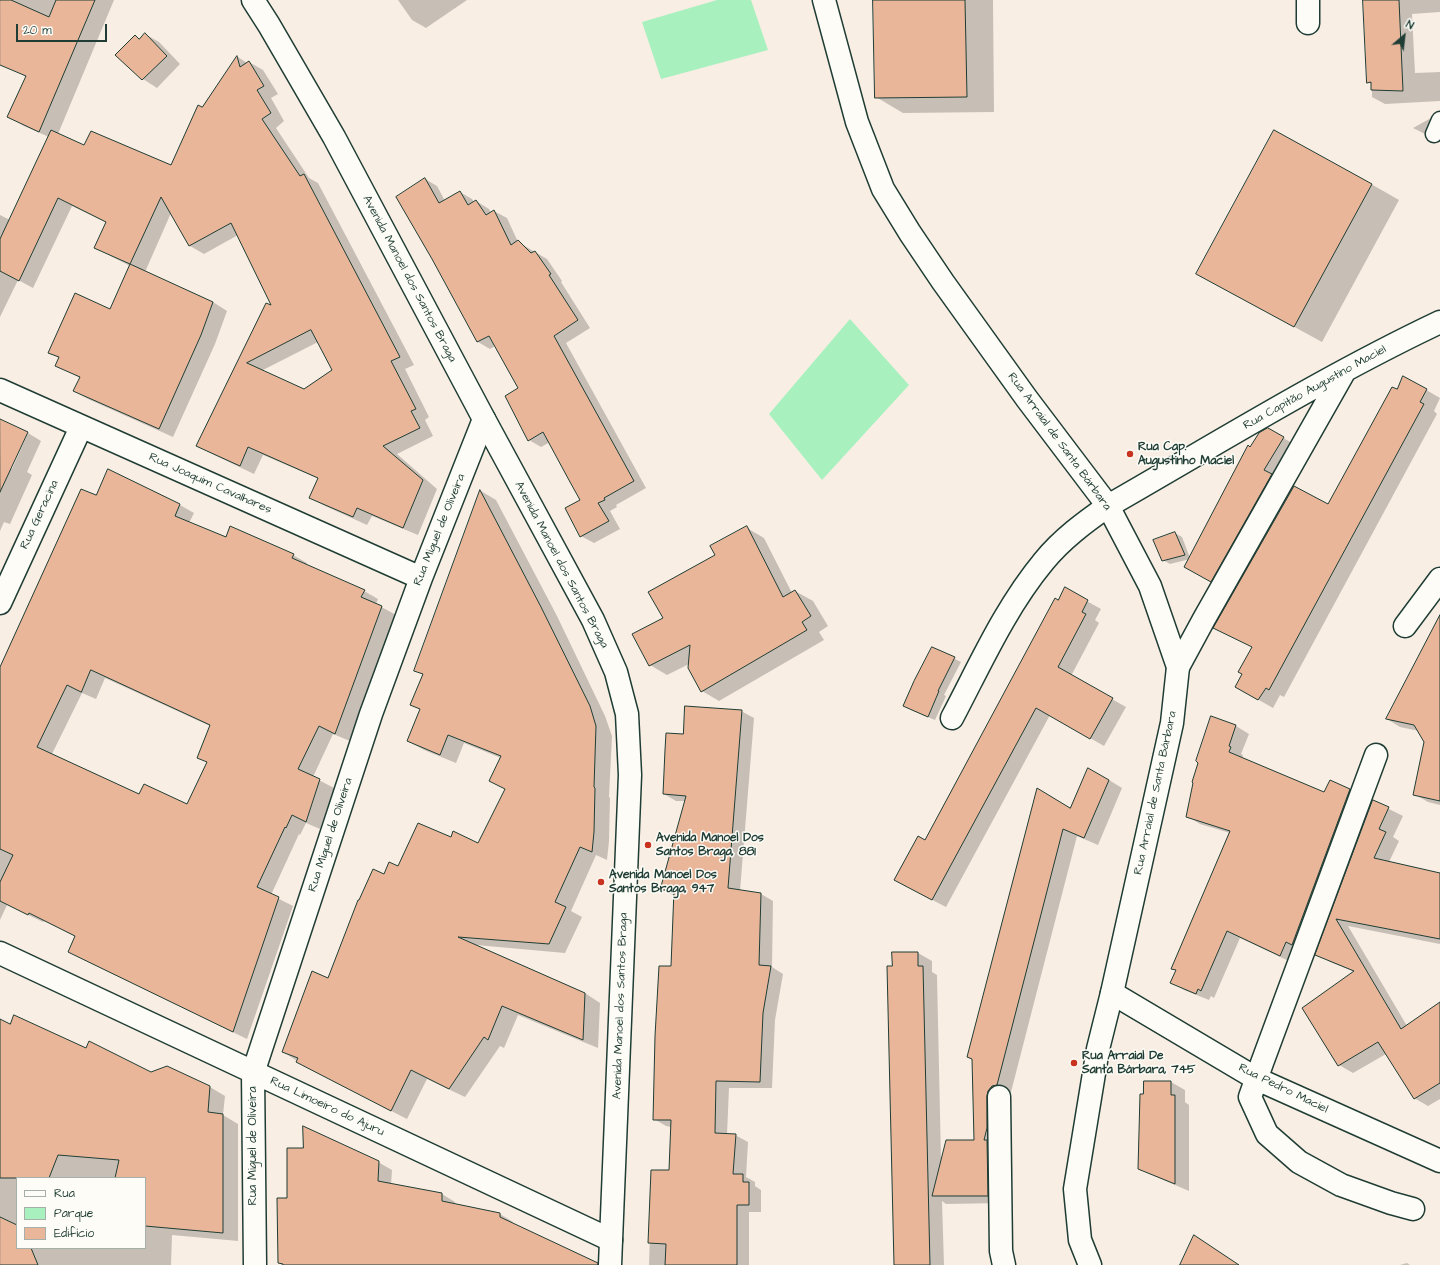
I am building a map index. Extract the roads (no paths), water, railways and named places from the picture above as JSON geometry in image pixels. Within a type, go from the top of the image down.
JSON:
[{"type":"street","name":"Avenida Manoel dos Santos Braga","points":[[253,0],[334,137],[593,620],[616,672],[627,714],[630,775],[624,963],[610,1265]]},
{"type":"street","name":"Rua Arraial de Santa Bárbara","points":[[824,0],[857,122],[883,189],[943,282],[1027,399],[1108,506],[1150,586],[1178,667],[1172,723],[1112,993],[1098,1049],[1075,1189],[1080,1240],[1090,1265]]},
{"type":"street","points":[[1308,0],[1308,24]]},
{"type":"street","name":"Rua Capitão Augustino Maciel","points":[[952,718],[1008,610],[1044,560],[1077,528],[1108,506],[1345,370],[1440,322]]},
{"type":"street","points":[[1178,667],[1211,605],[1345,370]]},
{"type":"street","name":"Rua Joaquim Cavalhares","points":[[0,390],[421,578]]},
{"type":"street","name":"Rua Miguel de Oliveira","points":[[255,1265],[253,1072],[371,714],[421,578],[484,419]]},
{"type":"street","name":"Rua Geracina","points":[[0,603],[80,426]]},
{"type":"street","points":[[1405,626],[1440,579]]},
{"type":"street","points":[[1376,755],[1264,1055],[1250,1097],[1267,1134],[1298,1162],[1341,1185],[1391,1203],[1413,1209]]},
{"type":"street","name":"Rua Limoeiro do Ajuru","points":[[0,953],[611,1240]]},
{"type":"street","name":"Rua Pedro Maciel","points":[[1112,993],[1257,1079],[1440,1161]]},
{"type":"street","points":[[999,1097],[1001,1251],[1004,1265]]},
{"type":"place","name":"Rua Cap. Augustinho Maciel","points":[[1130,454]]},
{"type":"place","name":"Avenida Manoel Dos Santos Braga, 881","points":[[648,845]]},
{"type":"place","name":"Avenida Manoel Dos Santos Braga, 947","points":[[601,882]]},
{"type":"place","name":"Rua Arraial De Santa Bárbara, 745","points":[[1074,1063]]}]
